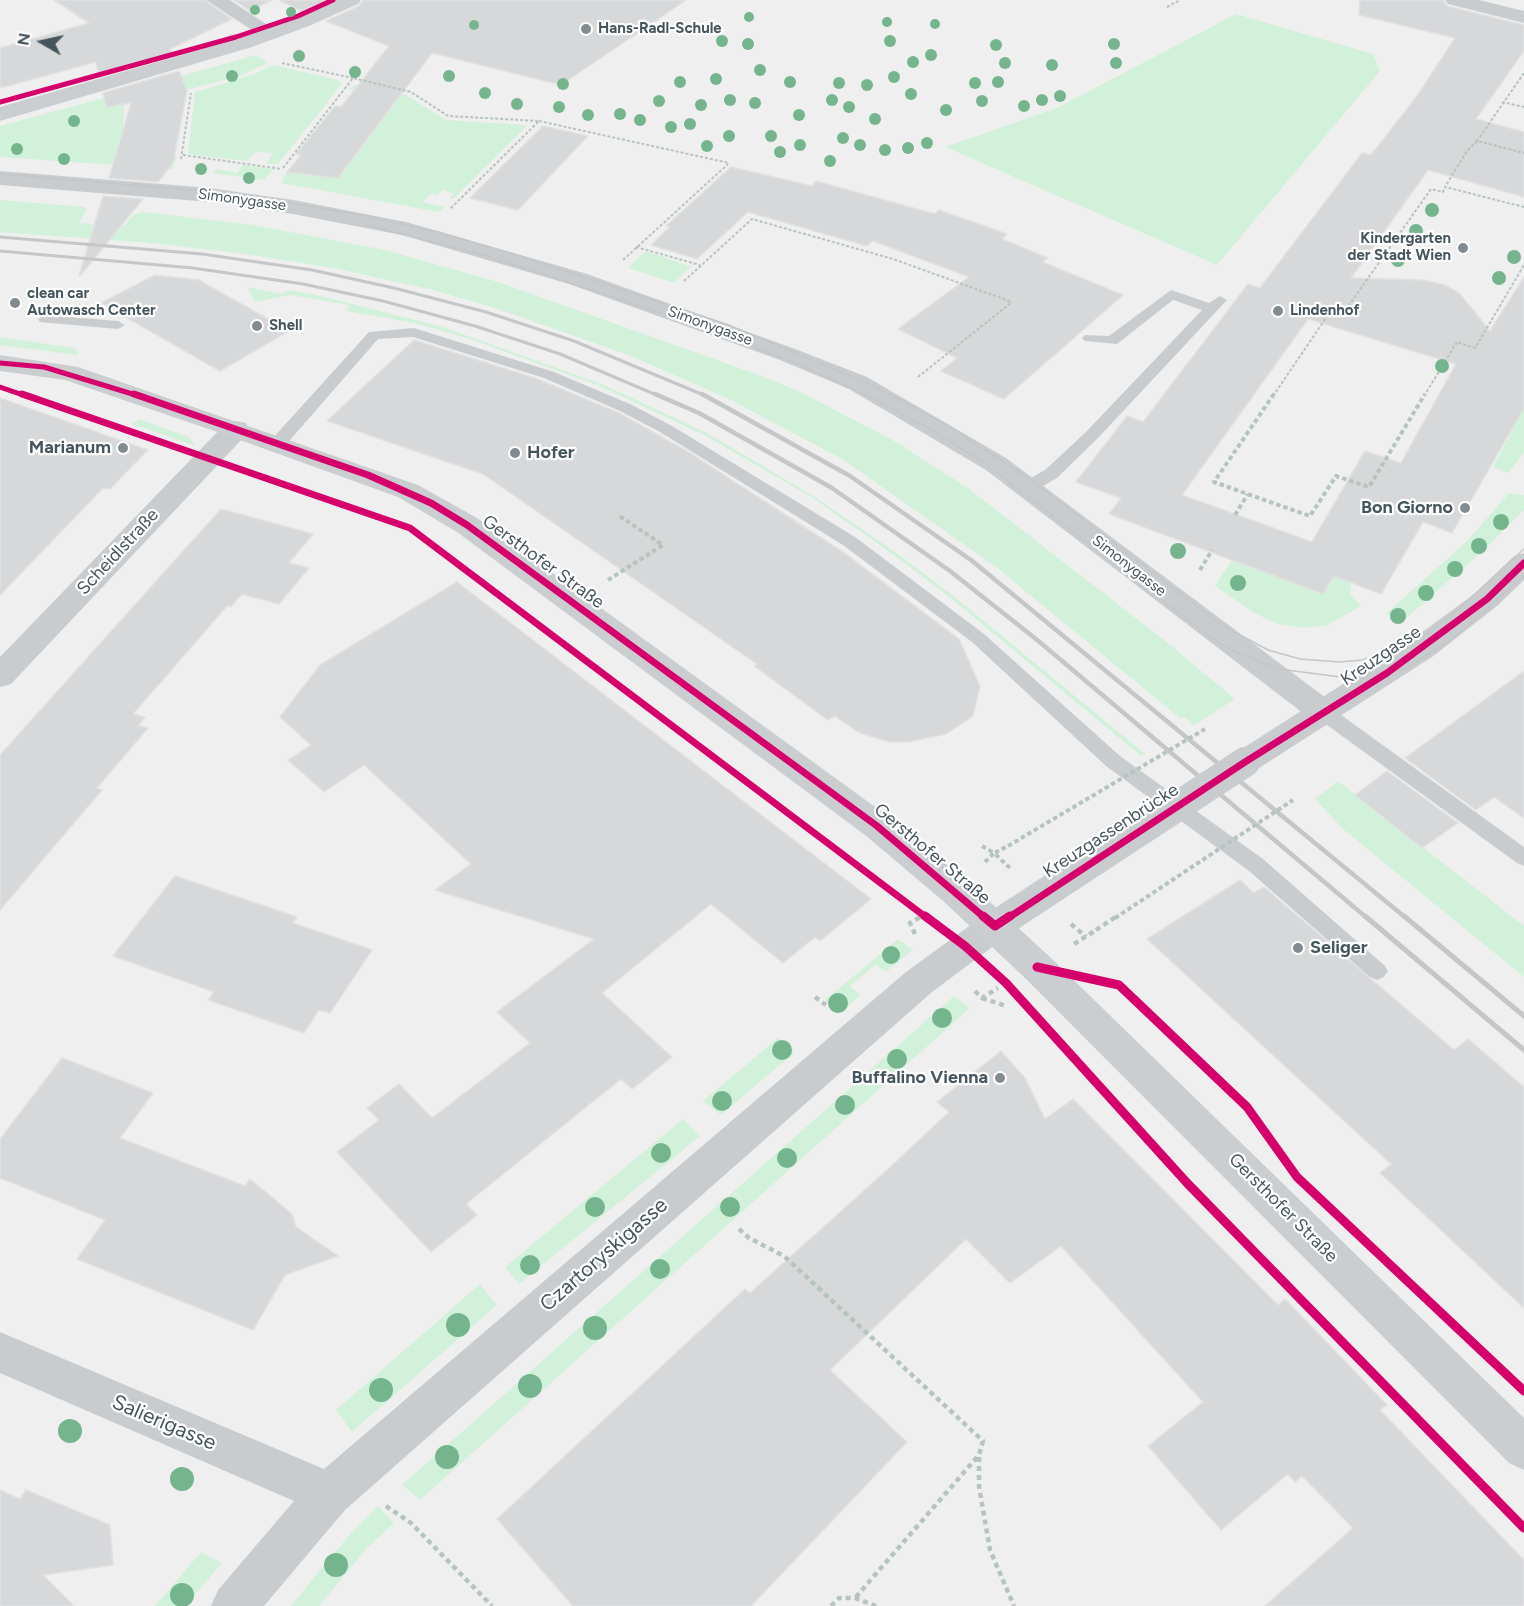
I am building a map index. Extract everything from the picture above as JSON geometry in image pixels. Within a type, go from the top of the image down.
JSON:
[{"type":"main road","points":[[0,114],[163,68],[271,34],[351,0]]},
{"type":"main road","name":"Gersthofer Straße","points":[[0,363],[69,373],[278,443],[368,475],[423,499],[467,525],[877,826],[980,936],[1524,1448]]},
{"type":"street","points":[[216,0],[271,34]]},
{"type":"street","points":[[1455,0],[1524,17]]},
{"type":"street","name":"Simonygasse","points":[[0,178],[163,191],[293,207],[423,233],[586,282],[716,327],[828,371],[858,384],[928,422],[1028,487],[1323,712]]},
{"type":"street","name":"Scheidlstraße","points":[[0,676],[236,429]]},
{"type":"street","name":"Kreuzgasse","points":[[1245,762],[1421,649],[1487,599],[1524,563]]},
{"type":"street","name":"Kreuzgassenbrücke","points":[[980,936],[1245,762]]},
{"type":"street","name":"Czartoryskigasse","points":[[234,1606],[329,1494],[919,982],[980,936]]},
{"type":"street","name":"Salierigasse","points":[[0,1352],[329,1494]]},
{"type":"lane","points":[[1028,487],[1051,474],[1092,435],[1216,305],[1171,294],[1112,341],[1090,338]]},
{"type":"lane","points":[[45,319],[118,325]]},
{"type":"lane","points":[[278,443],[374,335],[414,332],[549,375],[626,408],[666,429],[849,541],[969,631],[1113,761],[1256,866],[1377,971]]},
{"type":"lane","points":[[1323,712],[1524,858]]},
{"type":"path","points":[[1167,7],[1180,0]]},
{"type":"path","points":[[275,61],[411,92],[448,116],[539,121],[729,163],[622,261]]},
{"type":"path","points":[[1524,73],[1477,141],[1467,151],[1443,192],[1431,189],[1342,315],[1330,312],[1214,482],[1310,516],[1336,476],[1369,487],[1457,342],[1475,348],[1524,265]]},
{"type":"path","points":[[283,168],[353,78]]},
{"type":"path","points":[[163,191],[183,155],[191,99]]},
{"type":"path","points":[[1503,102],[1524,107]]},
{"type":"path","points":[[423,233],[539,121]]},
{"type":"path","points":[[1477,141],[1524,153]]},
{"type":"path","points":[[1445,187],[1524,207]]},
{"type":"path","points":[[675,288],[752,219],[893,259],[1012,302],[910,383]]},
{"type":"path","points":[[636,246],[701,265]]},
{"type":"path","points":[[1235,514],[1248,494]]},
{"type":"path","points":[[573,602],[663,545],[618,514]]},
{"type":"path","points":[[982,846],[994,853],[1008,846],[1205,729]]},
{"type":"path","points":[[1086,937],[1293,800]]},
{"type":"path","points":[[914,908],[980,936],[1006,983]]},
{"type":"path","points":[[982,998],[1006,1006]]},
{"type":"path","points":[[739,1229],[750,1238],[784,1256],[983,1442],[979,1455],[979,1485],[990,1550],[1014,1606]]},
{"type":"path","points":[[855,1598],[979,1455]]},
{"type":"path","points":[[329,1494],[373,1497],[411,1523],[492,1606]]},
{"type":"path","points":[[831,1606],[839,1598],[855,1598],[876,1606]]},
{"type":"green space","points":[[1236,14],[1373,54],[1380,71],[1217,265],[945,147],[1057,108]]},
{"type":"green space","points":[[256,55],[268,63],[240,76],[187,90],[181,76]]},
{"type":"green space","points":[[273,65],[338,80],[342,84],[278,164],[266,164],[273,153],[255,152],[247,161],[188,154],[195,92],[255,74]]},
{"type":"green space","points":[[355,85],[406,95],[446,120],[528,125],[453,199],[450,198],[454,193],[443,190],[437,195],[431,194],[422,202],[444,207],[439,212],[281,183],[287,172],[338,178],[399,96],[348,89]]},
{"type":"green space","points":[[104,98],[106,107],[124,104],[123,131],[115,157],[177,156],[173,169],[0,157],[0,126]]},
{"type":"green space","points":[[243,165],[274,169],[264,180],[212,173],[216,169],[237,173]]},
{"type":"green space","points":[[0,200],[84,207],[87,209],[79,223],[123,227],[133,215],[144,212],[253,225],[385,250],[498,282],[759,375],[800,392],[891,439],[968,488],[1164,640],[1235,699],[1193,726],[1185,717],[1181,719],[996,567],[842,459],[727,398],[628,355],[498,309],[433,290],[333,268],[245,254],[152,243],[0,232]]},
{"type":"green space","points":[[644,252],[691,267],[674,283],[628,268]]},
{"type":"green space","points":[[247,287],[282,294],[288,290],[325,297],[446,328],[604,385],[707,433],[815,497],[902,557],[956,598],[1145,754],[1141,756],[952,599],[898,558],[813,498],[704,435],[600,386],[473,340],[415,323],[346,311],[349,305],[291,295],[255,302]]},
{"type":"green space","points":[[0,337],[74,348],[78,352],[76,355],[0,345]]},
{"type":"green space","points":[[1524,408],[1524,453],[1508,473],[1493,467]]},
{"type":"green space","points":[[139,419],[189,437],[196,446],[132,424]]},
{"type":"green space","points":[[1509,493],[1524,495],[1524,510],[1486,548],[1402,622],[1387,613],[1468,540]]},
{"type":"green space","points":[[1232,560],[1323,593],[1333,576],[1352,582],[1350,593],[1361,606],[1328,625],[1304,628],[1278,624],[1256,614],[1215,586]]},
{"type":"green space","points":[[1338,781],[1524,926],[1524,977],[1343,829],[1315,799]]},
{"type":"green space","points":[[898,939],[913,950],[886,972],[875,965],[850,986],[860,995],[841,1013],[825,1000]]},
{"type":"green space","points":[[954,996],[970,1008],[420,1500],[402,1485]]},
{"type":"green space","points":[[778,1038],[794,1053],[721,1115],[703,1101]]},
{"type":"green space","points":[[683,1119],[700,1136],[519,1284],[505,1267]]},
{"type":"green space","points":[[480,1284],[497,1305],[352,1432],[336,1410]]},
{"type":"green space","points":[[378,1506],[394,1523],[367,1548],[319,1606],[291,1606],[350,1534]]},
{"type":"green space","points":[[201,1552],[222,1563],[185,1606],[155,1606]]},
{"type":"building","points":[[54,0],[204,0],[232,19],[170,49],[172,55],[99,76],[96,62],[0,88],[0,48],[89,23]]},
{"type":"building","points":[[234,0],[272,0],[250,11]]},
{"type":"building","points":[[279,0],[328,0],[301,11]]},
{"type":"building","points":[[363,0],[686,0],[561,85],[432,53],[338,178],[287,172],[301,155],[296,154],[335,106],[341,107],[389,46],[326,21],[359,6]]},
{"type":"building","name":"Lindenhof","points":[[1360,0],[1443,0],[1447,6],[1524,25],[1524,51],[1476,119],[1524,132],[1524,197],[1428,170],[1351,278],[1422,280],[1445,285],[1459,293],[1490,331],[1524,277],[1524,408],[1452,533],[1423,522],[1381,594],[1334,576],[1323,594],[1109,514],[1121,498],[1076,482],[1127,416],[1143,422],[1248,284],[1260,288],[1362,153],[1371,155],[1417,96],[1455,38],[1359,15]],"holes":[[[1308,319],[1456,364],[1401,463],[1365,451],[1312,542],[1182,495]]]},
{"type":"building","points":[[179,71],[187,91],[173,163],[158,182],[109,178],[131,103],[106,107],[103,93]]},
{"type":"building","points":[[543,126],[588,136],[518,210],[470,198]]},
{"type":"building","points":[[731,167],[812,186],[816,181],[935,214],[939,210],[1007,234],[1002,239],[1048,258],[1042,262],[1123,295],[1004,399],[941,371],[957,358],[898,329],[969,277],[873,241],[867,246],[748,212],[697,259],[651,245],[670,227],[666,226]]},
{"type":"building","points":[[103,196],[143,199],[79,276]]},
{"type":"building","points":[[155,275],[199,280],[289,331],[220,371],[101,303]]},
{"type":"building","points":[[414,340],[535,378],[619,413],[687,451],[843,552],[959,639],[980,686],[973,716],[946,734],[909,742],[890,742],[858,732],[835,716],[828,720],[754,666],[757,664],[483,474],[327,421]]},
{"type":"building","points":[[0,398],[148,450],[110,489],[103,488],[0,595]]},
{"type":"building","points":[[221,509],[313,534],[289,563],[309,568],[279,604],[242,594],[231,607],[227,606],[133,714],[145,717],[138,726],[148,728],[97,788],[102,790],[0,910],[0,755]]},
{"type":"building","points":[[457,582],[871,899],[820,941],[815,937],[783,963],[711,904],[602,993],[672,1057],[632,1089],[621,1079],[466,1204],[477,1215],[431,1252],[337,1152],[379,1120],[367,1108],[399,1084],[432,1118],[530,1043],[497,1012],[594,939],[435,890],[471,864],[364,765],[324,792],[288,760],[311,745],[280,717],[320,665]]},
{"type":"building","points":[[1524,671],[1524,818],[1494,797],[1476,810],[1405,758]]},
{"type":"building","points":[[1387,771],[1458,823],[1422,848],[1355,795]]},
{"type":"building","points":[[175,876],[297,917],[293,923],[372,950],[330,1013],[319,1010],[304,1033],[208,1000],[214,992],[113,956]]},
{"type":"building","points":[[1240,880],[1254,893],[1264,887],[1454,1050],[1468,1039],[1524,1087],[1524,1308],[1380,1173],[1391,1164],[1147,939]]},
{"type":"building","points":[[1001,1051],[1025,1078],[1045,1119],[1073,1099],[1278,1305],[1285,1299],[1387,1405],[1380,1410],[1524,1560],[1524,1606],[1265,1606],[1353,1528],[1302,1476],[1295,1482],[1288,1474],[1221,1530],[1148,1446],[1203,1402],[1061,1246],[1010,1283],[966,1239],[830,1370],[907,1442],[751,1606],[573,1606],[497,1519],[745,1289],[750,1293],[887,1170],[949,1112],[937,1102]]},
{"type":"building","points":[[62,1058],[153,1093],[120,1138],[245,1186],[250,1179],[292,1214],[296,1227],[338,1256],[285,1275],[253,1330],[77,1259],[105,1220],[0,1178],[0,1139]]},
{"type":"building","points":[[0,1490],[20,1499],[26,1490],[110,1525],[113,1565],[43,1575],[74,1606],[0,1606]]},
{"type":"tram line","points":[[0,174],[229,193],[363,215],[438,232],[523,257],[726,324],[868,383],[942,422],[1027,477],[1223,626],[1268,650],[1300,659],[1339,662],[1362,660],[1412,645],[1454,613],[1524,549]]},
{"type":"tram line","points":[[366,225],[487,256],[665,314],[798,364],[872,398],[930,429],[984,463],[1213,639],[1237,653],[1279,669],[1348,678],[1407,668],[1455,637],[1524,576]]},
{"type":"railway","points":[[0,237],[202,254],[312,270],[394,288],[486,312],[574,341],[704,395]]},
{"type":"railway","points":[[0,251],[193,268],[303,284],[383,301],[475,326],[560,354],[659,396]]},
{"type":"railway","points":[[655,394],[699,413],[832,488],[950,571],[1036,639],[1367,918]]},
{"type":"railway","points":[[704,395],[850,476],[971,560],[1406,918]]},
{"type":"railway","points":[[1365,916],[1524,1050]]},
{"type":"railway","points":[[1404,916],[1524,1016]]},
{"type":"cycle path","points":[[0,102],[236,37],[298,16],[333,0]]},
{"type":"cycle path","points":[[0,363],[44,367],[101,383],[368,475],[431,503],[467,525],[543,580],[877,826],[995,926],[1245,762],[1387,673],[1487,599],[1524,563]]},
{"type":"cycle path","points":[[0,387],[410,528],[965,946],[1006,983],[1188,1184],[1524,1528]]},
{"type":"cycle path","points":[[1037,967],[1119,985],[1247,1107],[1297,1177],[1524,1391]]},
{"type":"place","name":"Hans-Radl-Schule","points":[[586,29]]},
{"type":"place","name":"Kindergarten der Stadt Wien","points":[[1463,248]]},
{"type":"place","name":"clean car Autowasch Center","points":[[15,303]]},
{"type":"place","name":"Lindenhof","points":[[1278,311]]},
{"type":"place","name":"Shell","points":[[257,326]]},
{"type":"place","name":"Marianum","points":[[123,448]]},
{"type":"place","name":"Hofer","points":[[515,453]]},
{"type":"place","name":"Bon Giorno","points":[[1465,508]]},
{"type":"place","name":"Seliger","points":[[1298,948]]},
{"type":"place","name":"Buffalino Vienna","points":[[1000,1078]]}]
